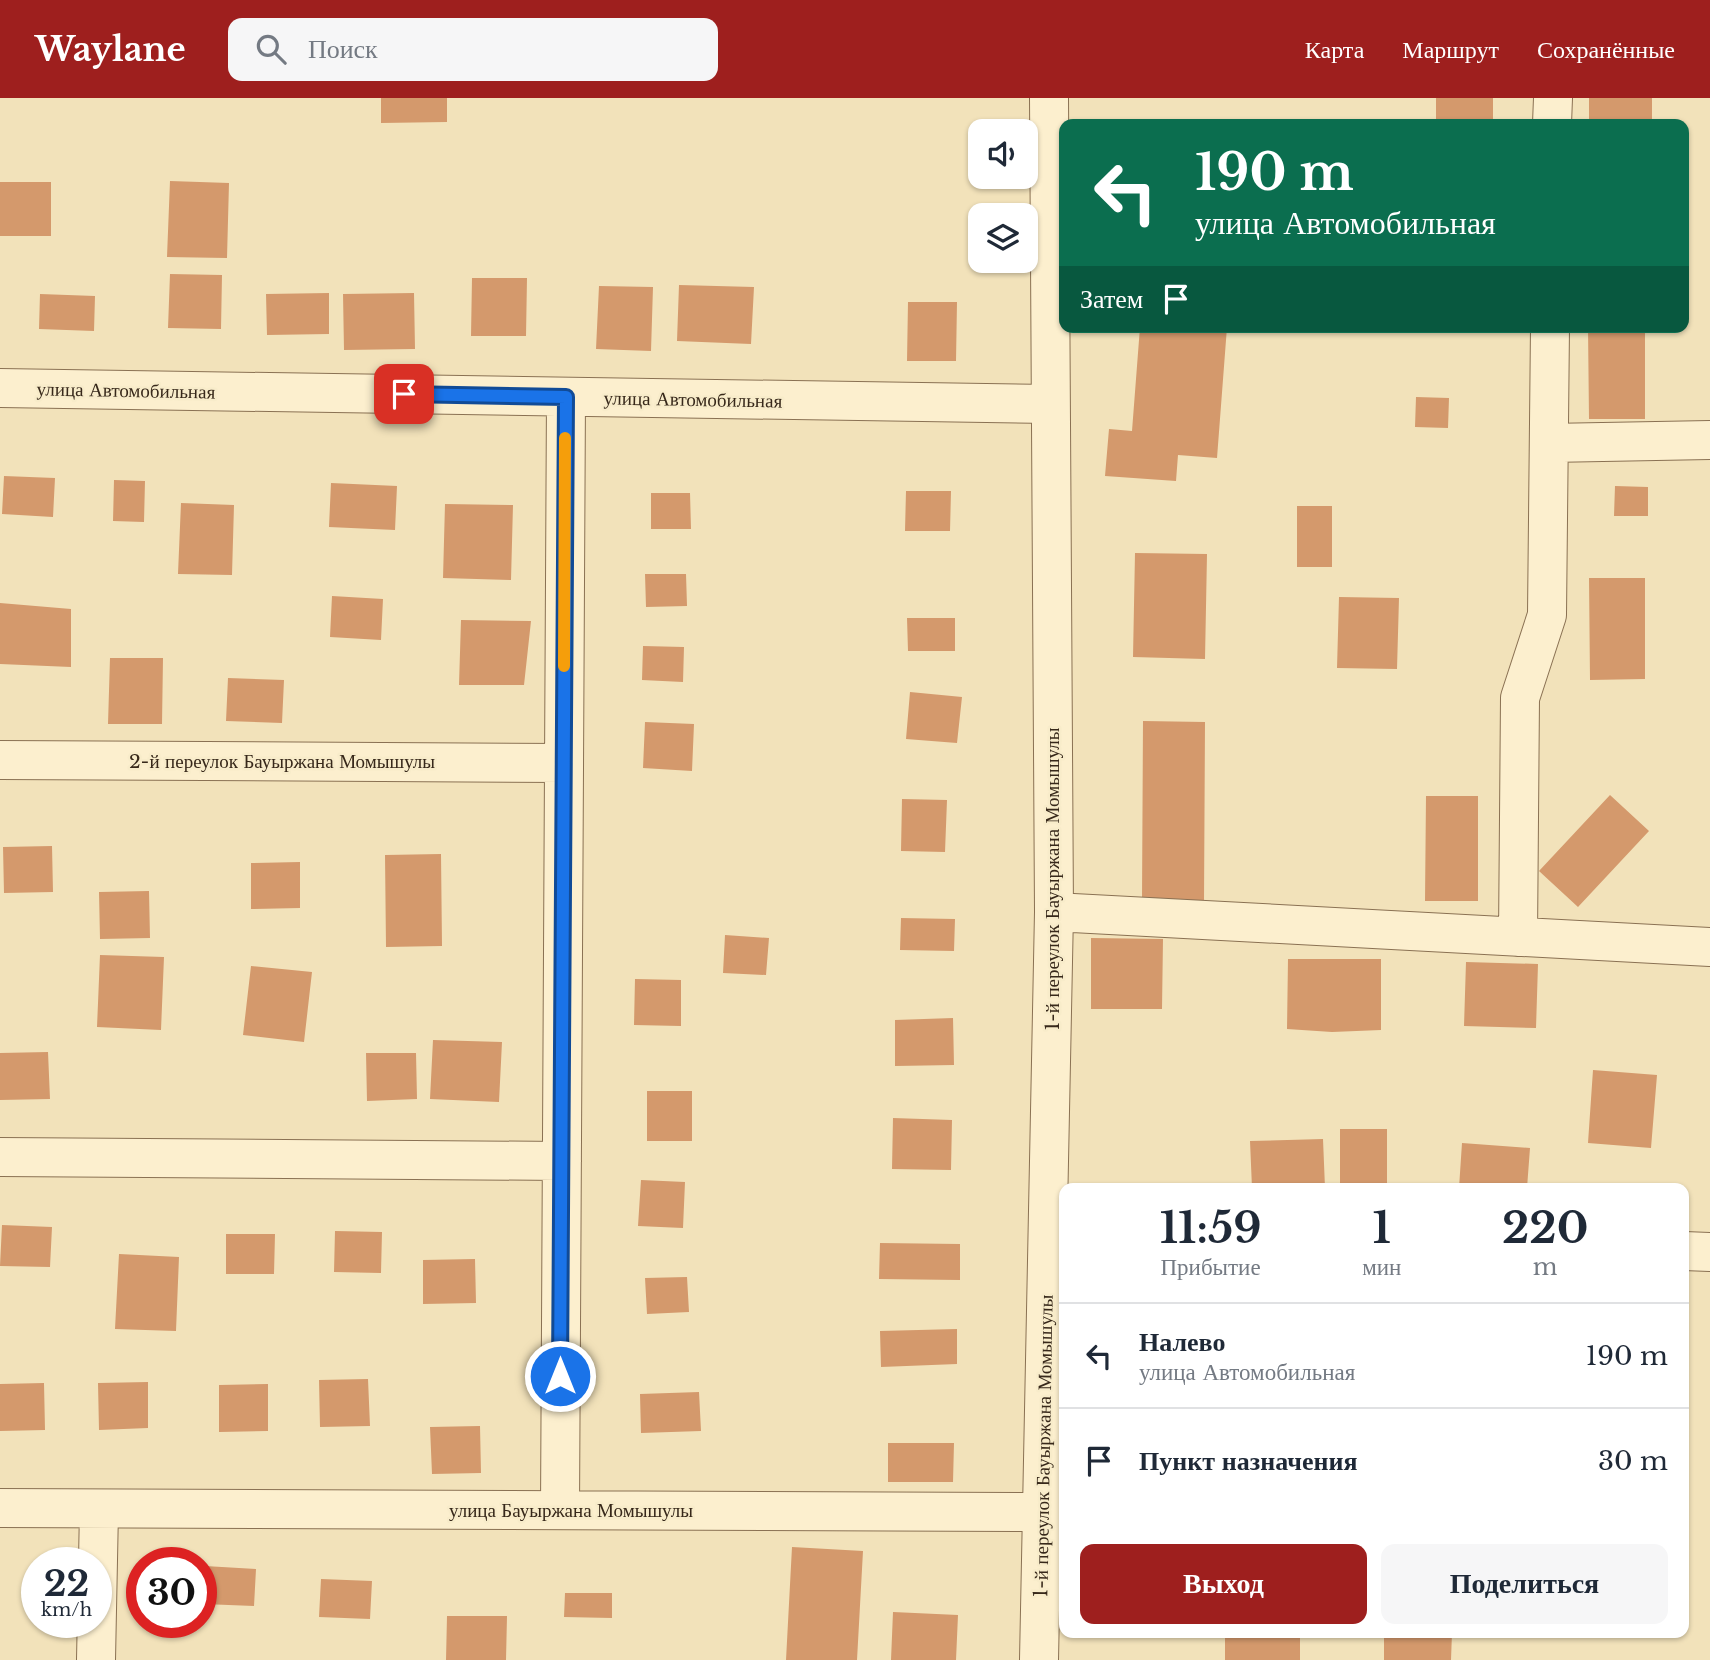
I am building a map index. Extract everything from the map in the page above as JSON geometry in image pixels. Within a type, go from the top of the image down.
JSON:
[{"type":"street","name":"1-й переулок Бауыржана Момышулы","points":[[1039,1660],[1042,1511],[1056,1208],[1049,98]]},
{"type":"street","points":[[1552,98],[1552,119]]},
{"type":"street","points":[[1518,937],[1520,698],[1547,615],[1550,333]]},
{"type":"street","name":"улица Автомобильная","points":[[0,388],[1051,404]]},
{"type":"street","points":[[560,1510],[566,397]]},
{"type":"street","points":[[1549,443],[1710,440]]},
{"type":"street","name":"2-й переулок Бауыржана Момышулы","points":[[0,760],[564,763]]},
{"type":"street","points":[[1054,912],[1710,947]]},
{"type":"street","points":[[0,1157],[562,1161]]},
{"type":"street","points":[[1689,1251],[1710,1252]]},
{"type":"street","name":"улица Бауыржана Момышулы","points":[[0,1508],[1042,1511]]},
{"type":"street","points":[[96,1660],[99,1510]]},
{"type":"building","points":[[381,98],[447,98],[447,122],[381,123]]},
{"type":"building","points":[[1436,98],[1493,98],[1493,119],[1436,119]]},
{"type":"building","points":[[1589,98],[1652,98],[1652,119],[1589,119]]},
{"type":"building","points":[[170,181],[229,183],[227,258],[167,257]]},
{"type":"building","points":[[0,182],[51,182],[51,236],[0,236]]},
{"type":"building","points":[[170,274],[222,275],[221,329],[168,328]]},
{"type":"building","points":[[472,278],[527,278],[526,336],[471,336]]},
{"type":"building","points":[[679,285],[754,287],[751,344],[677,341]]},
{"type":"building","points":[[599,286],[653,287],[651,351],[596,349]]},
{"type":"building","points":[[329,293],[329,334],[267,335],[266,294]]},
{"type":"building","points":[[414,293],[415,349],[344,350],[343,294]]},
{"type":"building","points":[[40,294],[95,296],[94,331],[39,329]]},
{"type":"building","points":[[908,302],[957,302],[956,361],[907,361]]},
{"type":"building","points":[[1140,333],[1227,333],[1217,458],[1178,455],[1176,481],[1105,476],[1109,429],[1132,431]]},
{"type":"building","points":[[1588,333],[1645,333],[1645,419],[1589,419]]},
{"type":"building","points":[[1416,397],[1449,398],[1448,428],[1415,427]]},
{"type":"building","points":[[4,476],[55,478],[53,517],[2,514]]},
{"type":"building","points":[[114,480],[145,481],[144,522],[113,521]]},
{"type":"building","points":[[331,483],[397,486],[395,530],[329,527]]},
{"type":"building","points":[[1615,486],[1648,487],[1648,516],[1614,516]]},
{"type":"building","points":[[906,491],[951,491],[950,531],[905,531]]},
{"type":"building","points":[[651,493],[690,493],[691,529],[651,529]]},
{"type":"building","points":[[181,503],[234,505],[232,575],[178,574]]},
{"type":"building","points":[[445,504],[513,505],[511,580],[443,578]]},
{"type":"building","points":[[1297,506],[1332,506],[1332,567],[1297,567]]},
{"type":"building","points":[[1135,553],[1207,554],[1205,659],[1133,657]]},
{"type":"building","points":[[645,574],[686,574],[687,606],[646,607]]},
{"type":"building","points":[[1589,578],[1645,578],[1645,679],[1590,680]]},
{"type":"building","points":[[332,596],[383,599],[381,640],[330,637]]},
{"type":"building","points":[[1339,597],[1399,598],[1397,669],[1337,668]]},
{"type":"building","points":[[0,603],[71,609],[71,667],[0,664]]},
{"type":"building","points":[[907,618],[955,618],[955,651],[908,651]]},
{"type":"building","points":[[461,620],[531,621],[524,685],[459,685]]},
{"type":"building","points":[[643,646],[684,647],[683,682],[642,680]]},
{"type":"building","points":[[110,658],[163,658],[162,724],[108,724]]},
{"type":"building","points":[[228,678],[284,680],[282,723],[226,721]]},
{"type":"building","points":[[910,692],[962,697],[957,743],[906,739]]},
{"type":"building","points":[[1143,721],[1205,722],[1204,902],[1142,901]]},
{"type":"building","points":[[645,722],[694,724],[692,771],[643,768]]},
{"type":"building","points":[[1610,795],[1649,831],[1578,907],[1539,871]]},
{"type":"building","points":[[1426,796],[1478,796],[1478,901],[1425,901]]},
{"type":"building","points":[[902,799],[947,800],[945,852],[901,851]]},
{"type":"building","points":[[52,846],[53,892],[4,893],[3,847]]},
{"type":"building","points":[[441,854],[442,946],[386,947],[385,855]]},
{"type":"building","points":[[300,862],[300,908],[251,909],[251,863]]},
{"type":"building","points":[[149,891],[150,938],[100,939],[99,892]]},
{"type":"building","points":[[901,918],[955,919],[954,951],[900,950]]},
{"type":"building","points":[[725,935],[769,938],[766,975],[723,973]]},
{"type":"building","points":[[1091,938],[1163,939],[1162,1009],[1091,1009]]},
{"type":"building","points":[[100,955],[164,957],[161,1030],[97,1027]]},
{"type":"building","points":[[1288,959],[1381,959],[1381,1030],[1332,1032],[1287,1029]]},
{"type":"building","points":[[1466,962],[1538,964],[1536,1028],[1464,1026]]},
{"type":"building","points":[[251,966],[312,972],[304,1042],[243,1035]]},
{"type":"building","points":[[635,979],[681,980],[681,1026],[634,1025]]},
{"type":"building","points":[[953,1018],[954,1065],[895,1066],[895,1020]]},
{"type":"building","points":[[433,1040],[502,1042],[499,1102],[430,1099]]},
{"type":"building","points":[[48,1052],[50,1099],[0,1100],[0,1053]]},
{"type":"building","points":[[366,1053],[416,1053],[417,1099],[367,1101]]},
{"type":"building","points":[[1593,1070],[1657,1075],[1651,1148],[1588,1143]]},
{"type":"building","points":[[647,1091],[692,1091],[692,1141],[647,1141]]},
{"type":"building","points":[[893,1118],[952,1120],[951,1170],[892,1169]]},
{"type":"building","points":[[1340,1129],[1387,1129],[1387,1183],[1340,1183]]},
{"type":"building","points":[[1323,1139],[1325,1183],[1252,1183],[1250,1141]]},
{"type":"building","points":[[1462,1143],[1530,1148],[1527,1183],[1459,1183]]},
{"type":"building","points":[[641,1180],[685,1182],[683,1228],[638,1226]]},
{"type":"building","points":[[2,1225],[52,1227],[50,1267],[0,1266]]},
{"type":"building","points":[[335,1231],[382,1232],[381,1273],[334,1272]]},
{"type":"building","points":[[226,1234],[275,1234],[274,1274],[226,1274]]},
{"type":"building","points":[[880,1243],[960,1244],[960,1280],[879,1279]]},
{"type":"building","points":[[119,1254],[179,1257],[176,1331],[115,1329]]},
{"type":"building","points":[[475,1259],[476,1303],[423,1304],[423,1260]]},
{"type":"building","points":[[687,1277],[689,1312],[647,1314],[645,1278]]},
{"type":"building","points":[[957,1329],[957,1364],[881,1367],[880,1331]]},
{"type":"building","points":[[368,1379],[370,1426],[320,1427],[319,1380]]},
{"type":"building","points":[[148,1382],[148,1428],[99,1430],[98,1383]]},
{"type":"building","points":[[44,1383],[45,1430],[0,1431],[0,1384]]},
{"type":"building","points":[[268,1384],[268,1431],[219,1432],[219,1385]]},
{"type":"building","points":[[699,1392],[701,1431],[641,1433],[640,1394]]},
{"type":"building","points":[[480,1426],[481,1473],[432,1474],[430,1427]]},
{"type":"building","points":[[888,1443],[954,1443],[953,1482],[888,1482]]},
{"type":"building","points":[[792,1547],[863,1551],[857,1660],[786,1660]]},
{"type":"building","points":[[217,1567],[256,1569],[254,1606],[217,1605]]},
{"type":"building","points":[[321,1579],[372,1581],[370,1619],[319,1617]]},
{"type":"building","points":[[565,1593],[612,1593],[612,1618],[564,1617]]},
{"type":"building","points":[[893,1612],[958,1615],[956,1660],[891,1660]]},
{"type":"building","points":[[447,1616],[507,1616],[506,1660],[446,1660]]},
{"type":"building","points":[[1225,1638],[1300,1638],[1300,1660],[1225,1660]]},
{"type":"building","points":[[1384,1638],[1452,1638],[1451,1660],[1384,1660]]},
{"type":"slow traffic","points":[[564,666],[565,438]]},
{"type":"route","points":[[404,394],[566,397],[560,1376]]}]
